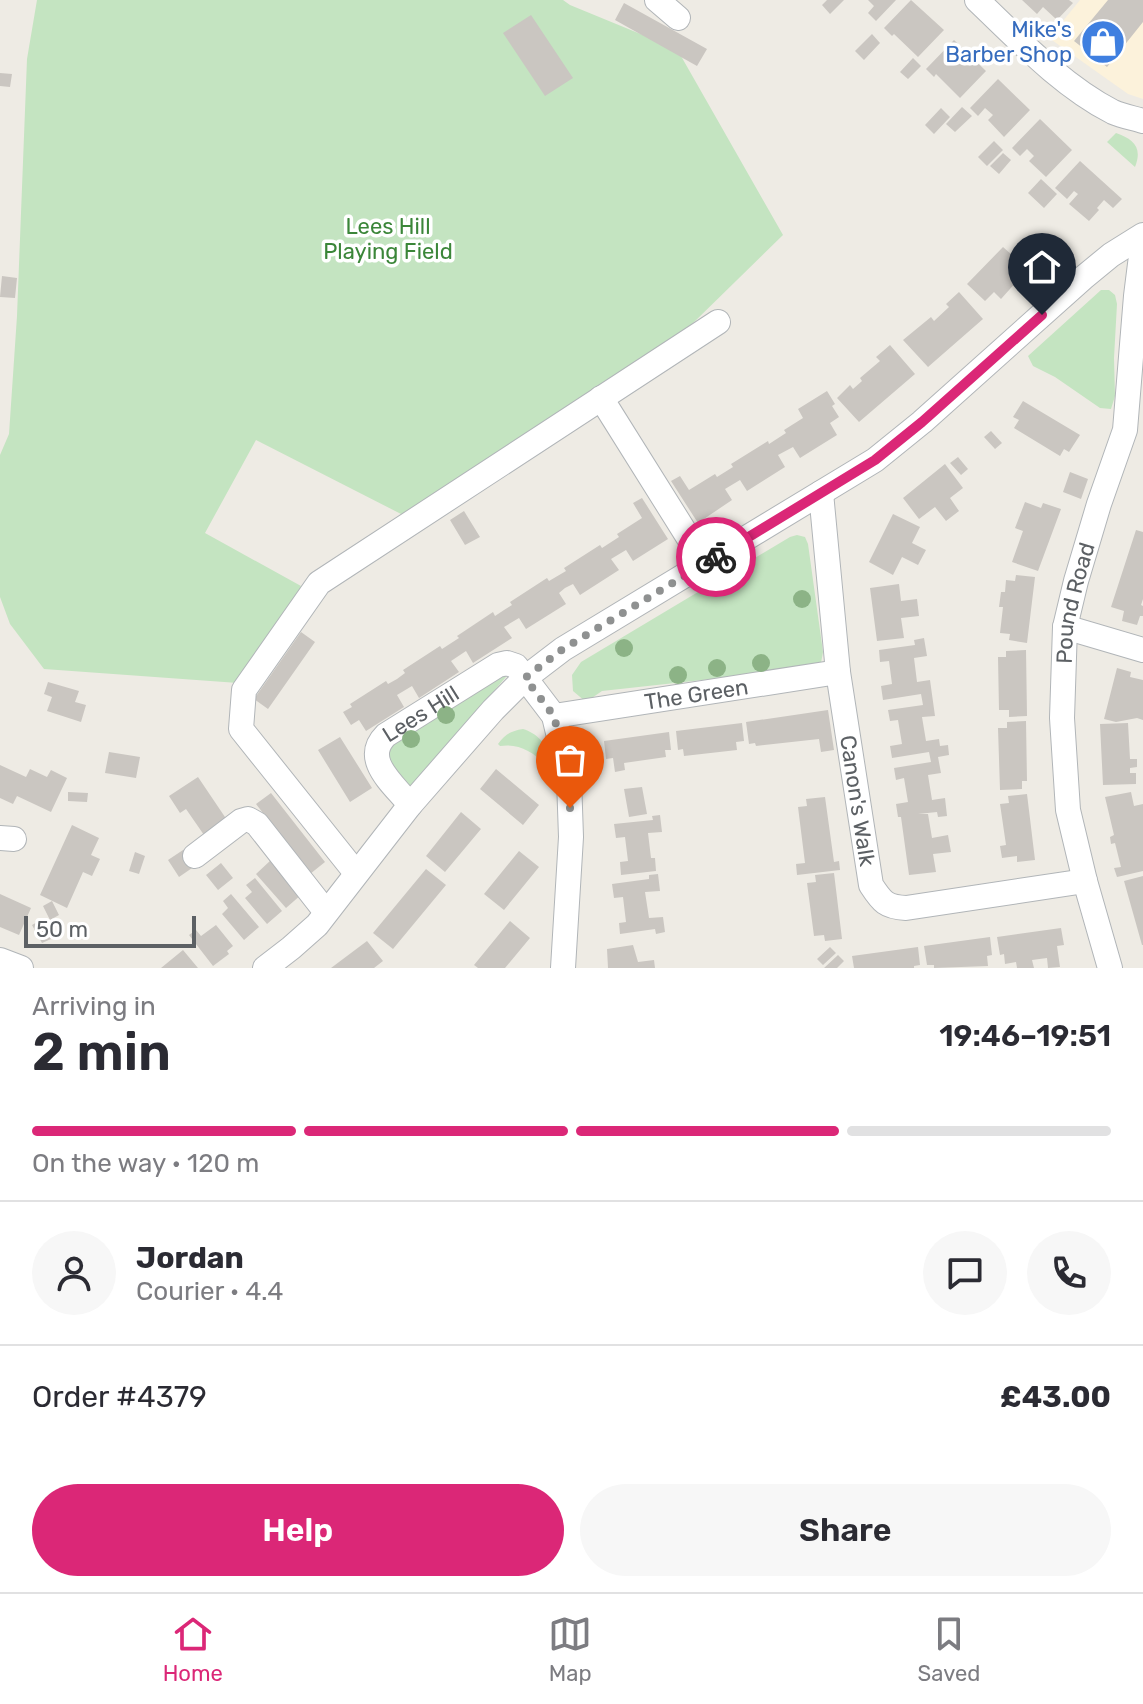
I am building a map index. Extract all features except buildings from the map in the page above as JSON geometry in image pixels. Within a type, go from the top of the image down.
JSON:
[{"type":"street","points":[[657,0],[678,18]]},
{"type":"street","points":[[977,0],[1039,59],[1078,89],[1114,112],[1143,121]]},
{"type":"street","name":"Pound Road","points":[[1110,968],[1068,810],[1062,718],[1065,627],[1099,504],[1125,430],[1140,298],[1143,237]]},
{"type":"street","name":"Lees Hill","points":[[265,968],[317,925],[410,805],[525,678],[563,649],[875,460],[1083,278],[1111,255],[1143,237]]},
{"type":"street","points":[[356,873],[241,729],[244,690],[319,583],[718,322]]},
{"type":"street","points":[[601,398],[705,564]]},
{"type":"street","name":"Canon's Walk","points":[[821,493],[838,672],[871,885],[880,899],[891,907],[906,908],[1085,881]]},
{"type":"street","points":[[1065,627],[1143,650]]},
{"type":"street","name":"Lees Hill","points":[[410,805],[378,765],[375,756],[381,740],[498,665],[507,663],[516,666],[525,678]]},
{"type":"street","name":"The Green","points":[[554,716],[838,672]]},
{"type":"street","points":[[525,678],[554,716],[569,779],[571,837],[563,968]]},
{"type":"street","points":[[195,856],[248,819],[257,824],[326,912]]},
{"type":"street","points":[[0,960],[21,968]]},
{"type":"shaded area","points":[[1080,0],[1143,0],[1143,99],[1128,94],[1049,38]]},
{"type":"green space","name":"Lees Hill Playing Field","points":[[37,0],[563,0],[677,49],[783,235],[689,327],[403,515],[256,440],[205,533],[301,586],[238,683],[44,669],[10,624],[0,597],[0,455],[9,434],[27,59]]},
{"type":"green space","points":[[1116,133],[1135,145],[1138,154],[1135,167],[1107,142]]},
{"type":"green space","points":[[1101,290],[1109,290],[1115,295],[1117,304],[1115,396],[1111,409],[1100,408],[1033,366],[1028,356]]},
{"type":"green space","points":[[797,535],[805,537],[808,544],[823,652],[821,663],[813,668],[602,691],[586,702],[573,691],[572,675],[581,662]]},
{"type":"green space","points":[[511,671],[412,786],[405,787],[385,761],[389,742]]},
{"type":"green space","points":[[523,729],[543,742],[547,753],[546,765],[525,750],[498,744],[509,734]]},
{"type":"way so far","points":[[570,808],[569,779],[554,716],[525,678],[563,649],[716,557]]},
{"type":"place","name":"Mike's Barber Shop","points":[[1103,42]]},
{"type":"route","points":[[716,557],[875,460],[1042,315]]}]
